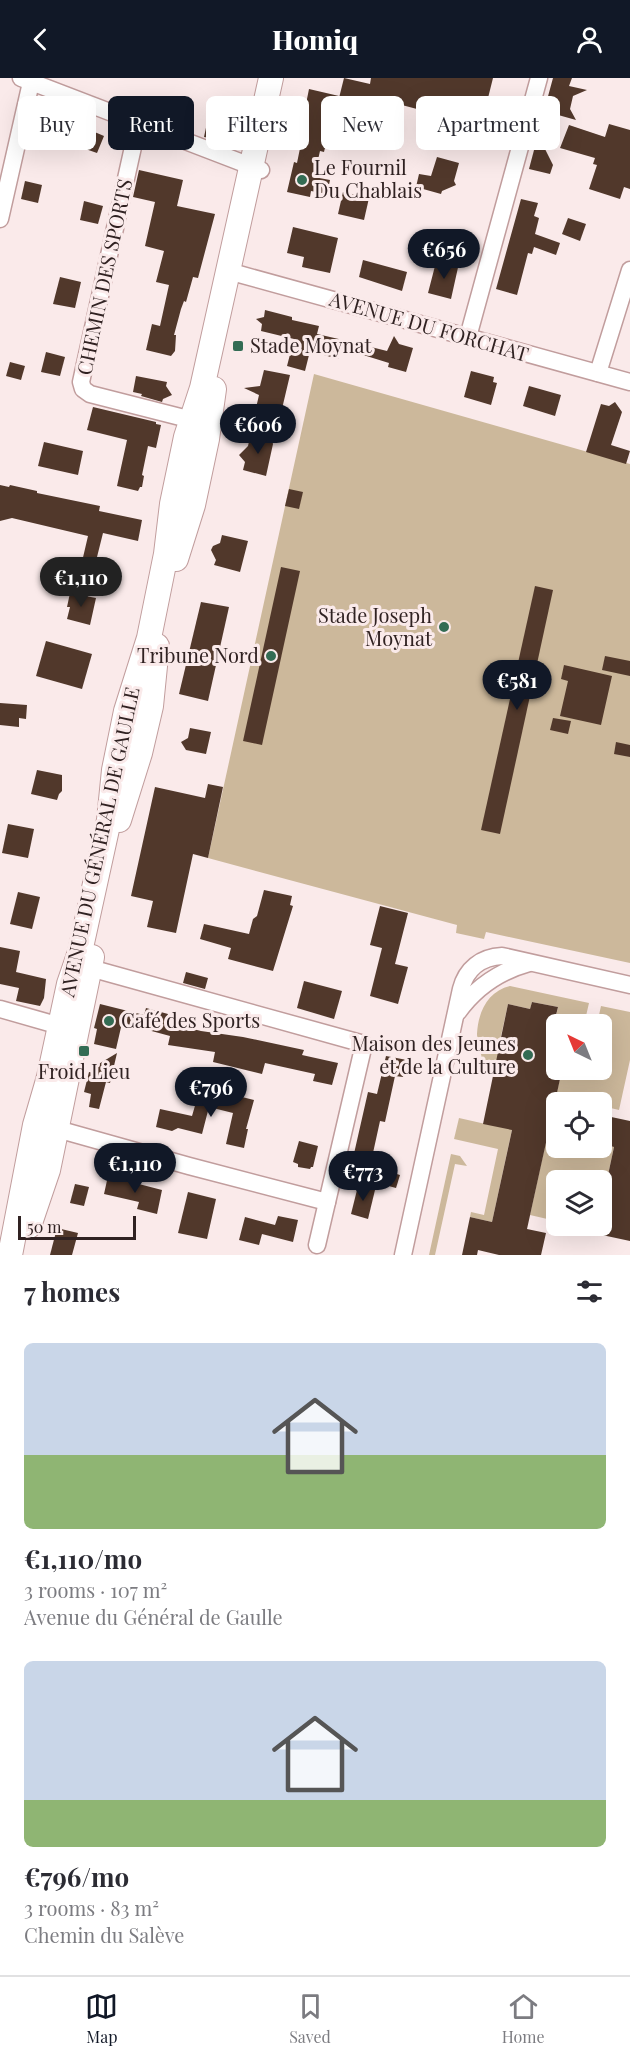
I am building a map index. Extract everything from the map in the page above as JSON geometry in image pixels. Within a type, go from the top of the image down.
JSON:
[{"type":"main road","name":"AVENUE DU GÉNÉRAL DE GAULLE","points":[[68,1028],[90,968],[97,918],[136,720],[151,706],[157,644],[174,567],[192,458],[192,420],[233,272],[256,168],[271,78]]},
{"type":"main road","name":"AVENUE DU GÉNÉRAL DE GAULLE","points":[[256,168],[282,78]]},
{"type":"main road","name":"AVENUE DU GÉNÉRAL DE GAULLE","points":[[192,458],[207,439],[233,272]]},
{"type":"main road","name":"AVENUE DU GÉNÉRAL DE GAULLE","points":[[10,1255],[40,1156],[46,1127],[64,1088],[69,984],[80,952],[109,820],[114,770],[129,750]]},
{"type":"main road","name":"AVENUE DU GÉNÉRAL DE GAULLE","points":[[23,1255],[30,1223],[46,1177],[40,1156]]},
{"type":"street","points":[[468,338],[539,78]]},
{"type":"street","points":[[0,219],[28,79],[108,112]]},
{"type":"street","points":[[194,145],[256,168]]},
{"type":"street","name":"CHEMIN DES SPORTS","points":[[132,150],[81,382],[83,389],[90,394],[192,420]]},
{"type":"street","points":[[598,373],[630,270]]},
{"type":"street","name":"AVENUE DU FORCHAT","points":[[233,272],[630,382]]},
{"type":"street","points":[[494,957],[500,962],[502,970],[500,974]]},
{"type":"street","points":[[403,1255],[461,989],[467,974],[478,963],[494,957],[510,957],[630,985]]},
{"type":"street","points":[[456,1015],[473,994],[500,974],[531,963]]},
{"type":"street","points":[[90,968],[364,1044],[317,1245]]},
{"type":"street","points":[[0,1009],[68,1028]]},
{"type":"street","points":[[46,1127],[327,1202]]},
{"type":"shaded area","name":"Stade Joseph Moynat","points":[[314,374],[630,464],[630,963],[486,932],[484,939],[456,933],[457,925],[208,858]]},
{"type":"shaded area","points":[[510,986],[589,1003],[586,1014],[556,1014],[558,1007],[532,1002],[530,1009],[508,1004],[496,1065],[483,1062],[477,1034],[482,1010],[490,998]]},
{"type":"shaded area","points":[[601,1006],[630,1012],[630,1060],[619,1110],[612,1108],[612,1092],[557,1092],[560,1080],[612,1080],[612,1014],[599,1014]]},
{"type":"shaded area","points":[[459,1118],[490,1125],[513,1125],[492,1222],[470,1217],[471,1212],[484,1215],[498,1149],[454,1139]]},
{"type":"shaded area","points":[[546,1141],[546,1158],[612,1158],[609,1170],[546,1170],[546,1219],[530,1215]]},
{"type":"shaded area","points":[[451,1154],[460,1156],[467,1166],[455,1164],[435,1255],[429,1255]]},
{"type":"building","points":[[344,78],[370,84],[371,78],[493,78],[488,96],[416,96],[416,109],[404,106],[404,96],[340,96]]},
{"type":"building","points":[[553,78],[572,78],[569,86],[587,90],[573,96],[570,109],[576,120],[560,116],[560,96],[548,96]]},
{"type":"building","points":[[309,89],[339,96],[321,96],[321,150],[324,150],[324,152],[320,151],[314,177],[330,180],[327,194],[311,191],[310,197],[287,192],[294,162],[297,163],[300,150],[309,150]]},
{"type":"building","points":[[609,124],[630,130],[630,189],[624,187],[620,199],[589,189],[597,165],[593,164],[595,158],[560,148],[569,125],[605,137]]},
{"type":"building","points":[[96,133],[104,136],[97,153],[88,150],[96,150]]},
{"type":"building","points":[[534,150],[546,150],[553,165],[550,174],[529,169]]},
{"type":"building","points":[[437,157],[459,163],[454,181],[456,185],[442,191],[441,194],[416,187],[419,174],[431,176]]},
{"type":"building","points":[[139,170],[183,180],[177,206],[215,214],[198,278],[193,277],[186,302],[184,301],[181,309],[174,335],[176,335],[175,351],[171,356],[146,350],[152,324],[160,326],[169,285],[156,282],[164,251],[145,246],[155,202],[133,197]]},
{"type":"building","points":[[25,181],[42,185],[38,203],[21,199]]},
{"type":"building","points":[[343,192],[369,198],[364,220],[338,214]]},
{"type":"building","points":[[521,199],[538,203],[534,216],[539,218],[535,234],[560,243],[556,255],[534,247],[532,254],[528,253],[517,295],[496,289]]},
{"type":"building","points":[[84,201],[103,206],[98,224],[80,220]]},
{"type":"building","points":[[568,218],[586,224],[580,241],[562,234]]},
{"type":"building","points":[[293,227],[338,238],[330,273],[302,267],[304,257],[287,253]]},
{"type":"building","points":[[363,260],[407,272],[402,291],[359,277]]},
{"type":"building","points":[[447,260],[459,263],[451,299],[428,293],[435,266],[445,268]]},
{"type":"building","points":[[60,277],[81,282],[75,308],[53,304]]},
{"type":"building","points":[[265,310],[292,317],[292,320],[319,326],[317,334],[343,340],[338,359],[310,351],[305,371],[287,366],[294,339],[261,331],[262,324],[256,319],[264,317]]},
{"type":"building","points":[[394,336],[399,344],[413,348],[406,372],[388,367],[389,363],[360,354],[363,345],[387,351]]},
{"type":"building","points":[[46,352],[65,357],[60,376],[41,372]]},
{"type":"building","points":[[10,362],[25,366],[21,380],[6,376]]},
{"type":"building","points":[[264,370],[290,375],[281,413],[256,408],[259,395],[244,388],[260,386]]},
{"type":"building","points":[[471,371],[494,377],[493,382],[497,383],[491,405],[464,397]]},
{"type":"building","points":[[136,376],[167,382],[166,386],[172,395],[163,399],[162,402],[133,392]]},
{"type":"building","points":[[529,386],[561,395],[555,416],[523,406]]},
{"type":"building","points":[[615,402],[622,412],[611,445],[630,451],[626,464],[586,452],[601,404],[609,406]]},
{"type":"building","points":[[93,407],[161,425],[156,448],[148,446],[142,487],[138,491],[117,486],[127,440],[87,430]]},
{"type":"building","points":[[270,433],[273,444],[266,476],[243,470],[245,462],[239,455],[248,446],[250,437],[260,440]]},
{"type":"building","points":[[44,442],[83,451],[78,475],[38,466]]},
{"type":"building","points":[[0,485],[9,487],[10,485],[100,506],[99,511],[142,520],[138,541],[103,533],[94,569],[81,566],[88,536],[12,518],[0,521]]},
{"type":"building","points":[[289,489],[303,492],[299,509],[285,506]]},
{"type":"building","points":[[222,535],[248,541],[240,572],[214,565],[216,560],[211,550],[213,546],[220,543]]},
{"type":"building","name":"Tribune Nord","points":[[281,567],[300,571],[262,745],[243,741]]},
{"type":"building","points":[[535,586],[553,590],[500,834],[481,830]]},
{"type":"building","points":[[70,593],[96,598],[90,625],[67,619]]},
{"type":"building","points":[[201,602],[229,607],[208,701],[179,694]]},
{"type":"building","points":[[46,641],[92,654],[82,689],[36,676]]},
{"type":"building","points":[[605,656],[630,661],[630,676],[602,670]]},
{"type":"building","points":[[564,665],[612,676],[601,725],[560,716],[568,681],[561,679]]},
{"type":"building","points":[[0,703],[27,705],[26,719],[19,718],[19,727],[0,725]]},
{"type":"building","points":[[553,718],[571,721],[568,734],[550,730]]},
{"type":"building","points":[[190,728],[211,732],[206,754],[186,750],[181,742],[188,738]]},
{"type":"building","points":[[616,742],[630,745],[630,757],[614,754]]},
{"type":"building","points":[[37,770],[62,775],[62,791],[57,800],[31,794]]},
{"type":"building","points":[[208,784],[223,787],[208,858],[193,854],[176,933],[147,927],[153,901],[131,896],[155,787],[205,798]]},
{"type":"building","points":[[8,824],[34,829],[28,858],[2,853]]},
{"type":"building","points":[[264,890],[292,896],[290,905],[293,906],[273,971],[228,959],[231,948],[200,939],[204,924],[249,934]]},
{"type":"building","points":[[18,892],[40,897],[32,929],[10,924]]},
{"type":"building","points":[[380,906],[408,913],[395,964],[408,967],[398,1004],[370,996],[382,948],[370,945]]},
{"type":"building","points":[[0,947],[20,951],[16,972],[46,979],[44,998],[40,1006],[16,1001],[19,988],[0,984]]},
{"type":"building","points":[[186,972],[208,978],[205,989],[183,983]]},
{"type":"building","points":[[304,981],[342,991],[334,1019],[297,1008]]},
{"type":"building","points":[[532,1002],[558,1007],[556,1014],[546,1014],[546,1080],[560,1080],[557,1092],[546,1092],[546,1143],[527,1229],[546,1233],[541,1255],[499,1255],[478,1250],[477,1255],[462,1255],[470,1217],[492,1222],[512,1130],[483,1124],[508,1004],[530,1009]]},
{"type":"building","points":[[100,1004],[144,1015],[146,1008],[168,1014],[165,1022],[304,1050],[302,1055],[338,1063],[332,1085],[313,1081],[315,1074],[265,1063],[262,1074],[213,1062],[215,1052],[168,1045],[170,1036],[122,1023],[116,1049],[94,1044],[97,1029],[94,1028]]},
{"type":"building","points":[[117,1053],[110,1083],[106,1082],[99,1109],[89,1107],[91,1094],[84,1092],[89,1072],[95,1073],[97,1065]]},
{"type":"building","points":[[386,1056],[407,1060],[403,1077],[395,1076],[385,1122],[380,1121],[371,1162],[353,1158],[368,1092],[377,1094]]},
{"type":"building","points":[[199,1092],[237,1103],[238,1096],[254,1100],[246,1129],[248,1129],[244,1148],[226,1144],[233,1113],[209,1107],[202,1134],[178,1128],[172,1131],[156,1127],[160,1109],[192,1116]]},
{"type":"building","points":[[612,1117],[630,1121],[630,1241],[607,1236],[612,1236],[612,1170],[609,1170],[614,1147],[612,1146]]},
{"type":"building","points":[[299,1141],[318,1146],[313,1167],[310,1169],[298,1167],[298,1164],[293,1162]]},
{"type":"building","points":[[374,1167],[400,1175],[396,1188],[370,1181]]},
{"type":"building","points":[[108,1176],[162,1190],[157,1214],[137,1209],[139,1202],[104,1194]]},
{"type":"building","points":[[75,1184],[89,1187],[84,1206],[70,1203]]},
{"type":"building","points":[[358,1186],[375,1190],[368,1219],[351,1214]]},
{"type":"building","points":[[188,1192],[216,1199],[207,1239],[178,1233]]},
{"type":"building","points":[[278,1216],[298,1220],[293,1242],[262,1234],[259,1245],[239,1240],[245,1217],[275,1225]]},
{"type":"building","points":[[57,1228],[78,1233],[72,1255],[50,1255]]},
{"type":"place","name":"Le Fournil Du Chablais","points":[[302,180]]},
{"type":"place","name":"Stade Moynat","points":[[238,346]]},
{"type":"place","name":"Stade Joseph Moynat","points":[[444,627]]},
{"type":"place","name":"Tribune Nord","points":[[271,656]]},
{"type":"place","name":"Café des Sports","points":[[109,1021]]},
{"type":"place","name":"Froid Lieu","points":[[84,1051]]},
{"type":"place","name":"Maison des Jeunes et de la Culture","points":[[528,1055]]}]
